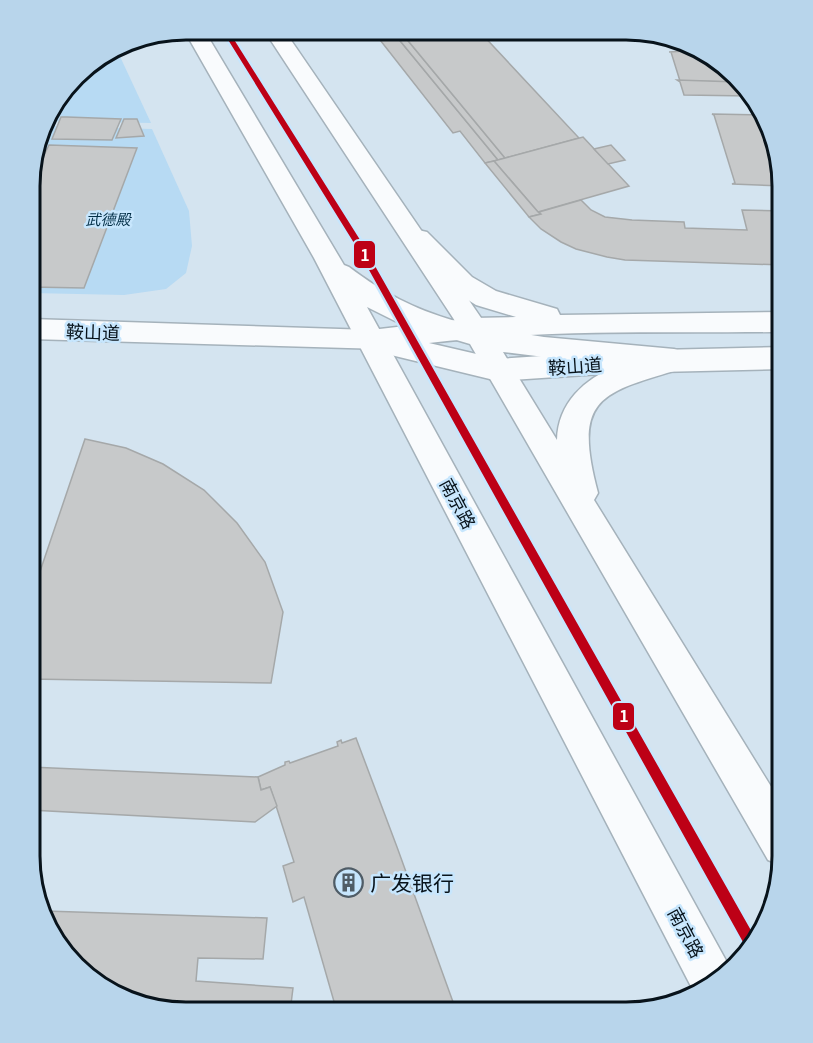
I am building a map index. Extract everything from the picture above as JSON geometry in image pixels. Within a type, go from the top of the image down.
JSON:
[{"type":"main road","name":"南京路","points":[[200,41],[327,258],[710,976]]},
{"type":"main road","points":[[281,41],[404,223],[469,332],[498,370],[772,827]]},
{"type":"main road","points":[[404,223],[463,284],[486,298],[513,308],[590,324]]},
{"type":"main road","points":[[327,258],[349,281],[380,303],[469,332],[563,350],[674,360]]},
{"type":"main road","name":"鞍山道","points":[[40,329],[371,340],[590,324],[772,322]]},
{"type":"main road","name":"鞍山道","points":[[371,340],[498,370],[674,360],[772,358]]},
{"type":"main road","points":[[596,531],[584,500],[573,453],[573,430],[577,413],[589,397],[625,374],[674,360]]},
{"type":"green space","points":[[120,57],[151,123],[56,121],[77,90],[90,77]]},
{"type":"green space","name":"武德殿","points":[[54,126],[152,129],[189,211],[192,246],[186,273],[166,289],[124,295],[40,293],[40,187],[45,149]]},
{"type":"building","points":[[408,40],[505,158],[498,160],[400,41]]},
{"type":"building","points":[[408,40],[488,40],[579,138],[505,158]]},
{"type":"building","points":[[380,41],[400,41],[498,160],[485,163],[460,131],[453,133]]},
{"type":"building","points":[[680,51],[691,56],[729,82],[680,81],[671,52],[669,52]]},
{"type":"building","points":[[677,80],[728,82],[740,96],[684,95],[680,82]]},
{"type":"building","points":[[712,114],[753,115],[768,149],[772,186],[732,184],[735,183]]},
{"type":"building","points":[[61,117],[121,119],[112,140],[52,139]]},
{"type":"building","points":[[124,119],[137,119],[144,136],[116,138]]},
{"type":"building","points":[[583,137],[629,186],[538,212],[494,161]]},
{"type":"building","points":[[49,145],[137,148],[84,288],[40,287],[40,187],[44,155]]},
{"type":"building","points":[[611,145],[625,160],[608,164],[594,149]]},
{"type":"building","points":[[494,161],[541,214],[529,217],[485,163]]},
{"type":"building","points":[[581,200],[591,210],[605,217],[684,222],[685,228],[747,230],[742,210],[772,211],[772,265],[625,260],[607,257],[576,249],[541,229],[529,217],[541,214],[539,212]]},
{"type":"building","points":[[85,439],[126,448],[163,464],[204,490],[237,523],[265,562],[283,612],[271,683],[40,679],[40,572]]},
{"type":"building","name":"广发银行","points":[[356,738],[453,1002],[334,1002],[304,897],[293,902],[283,866],[294,862],[270,787],[261,790],[258,777],[285,765],[285,762],[290,763],[338,746],[337,742],[341,740],[342,743]]},
{"type":"building","points":[[40,767],[258,777],[261,790],[270,787],[277,806],[255,822],[40,811]]},
{"type":"building","points":[[52,911],[267,918],[263,959],[198,958],[196,981],[293,988],[291,1002],[177,1002],[140,995],[114,983],[83,960],[60,929]]},
{"type":"transit line","name":"1","points":[[232,41],[358,243],[748,937]]},
{"type":"place","name":"广发银行","points":[[349,882]]}]
